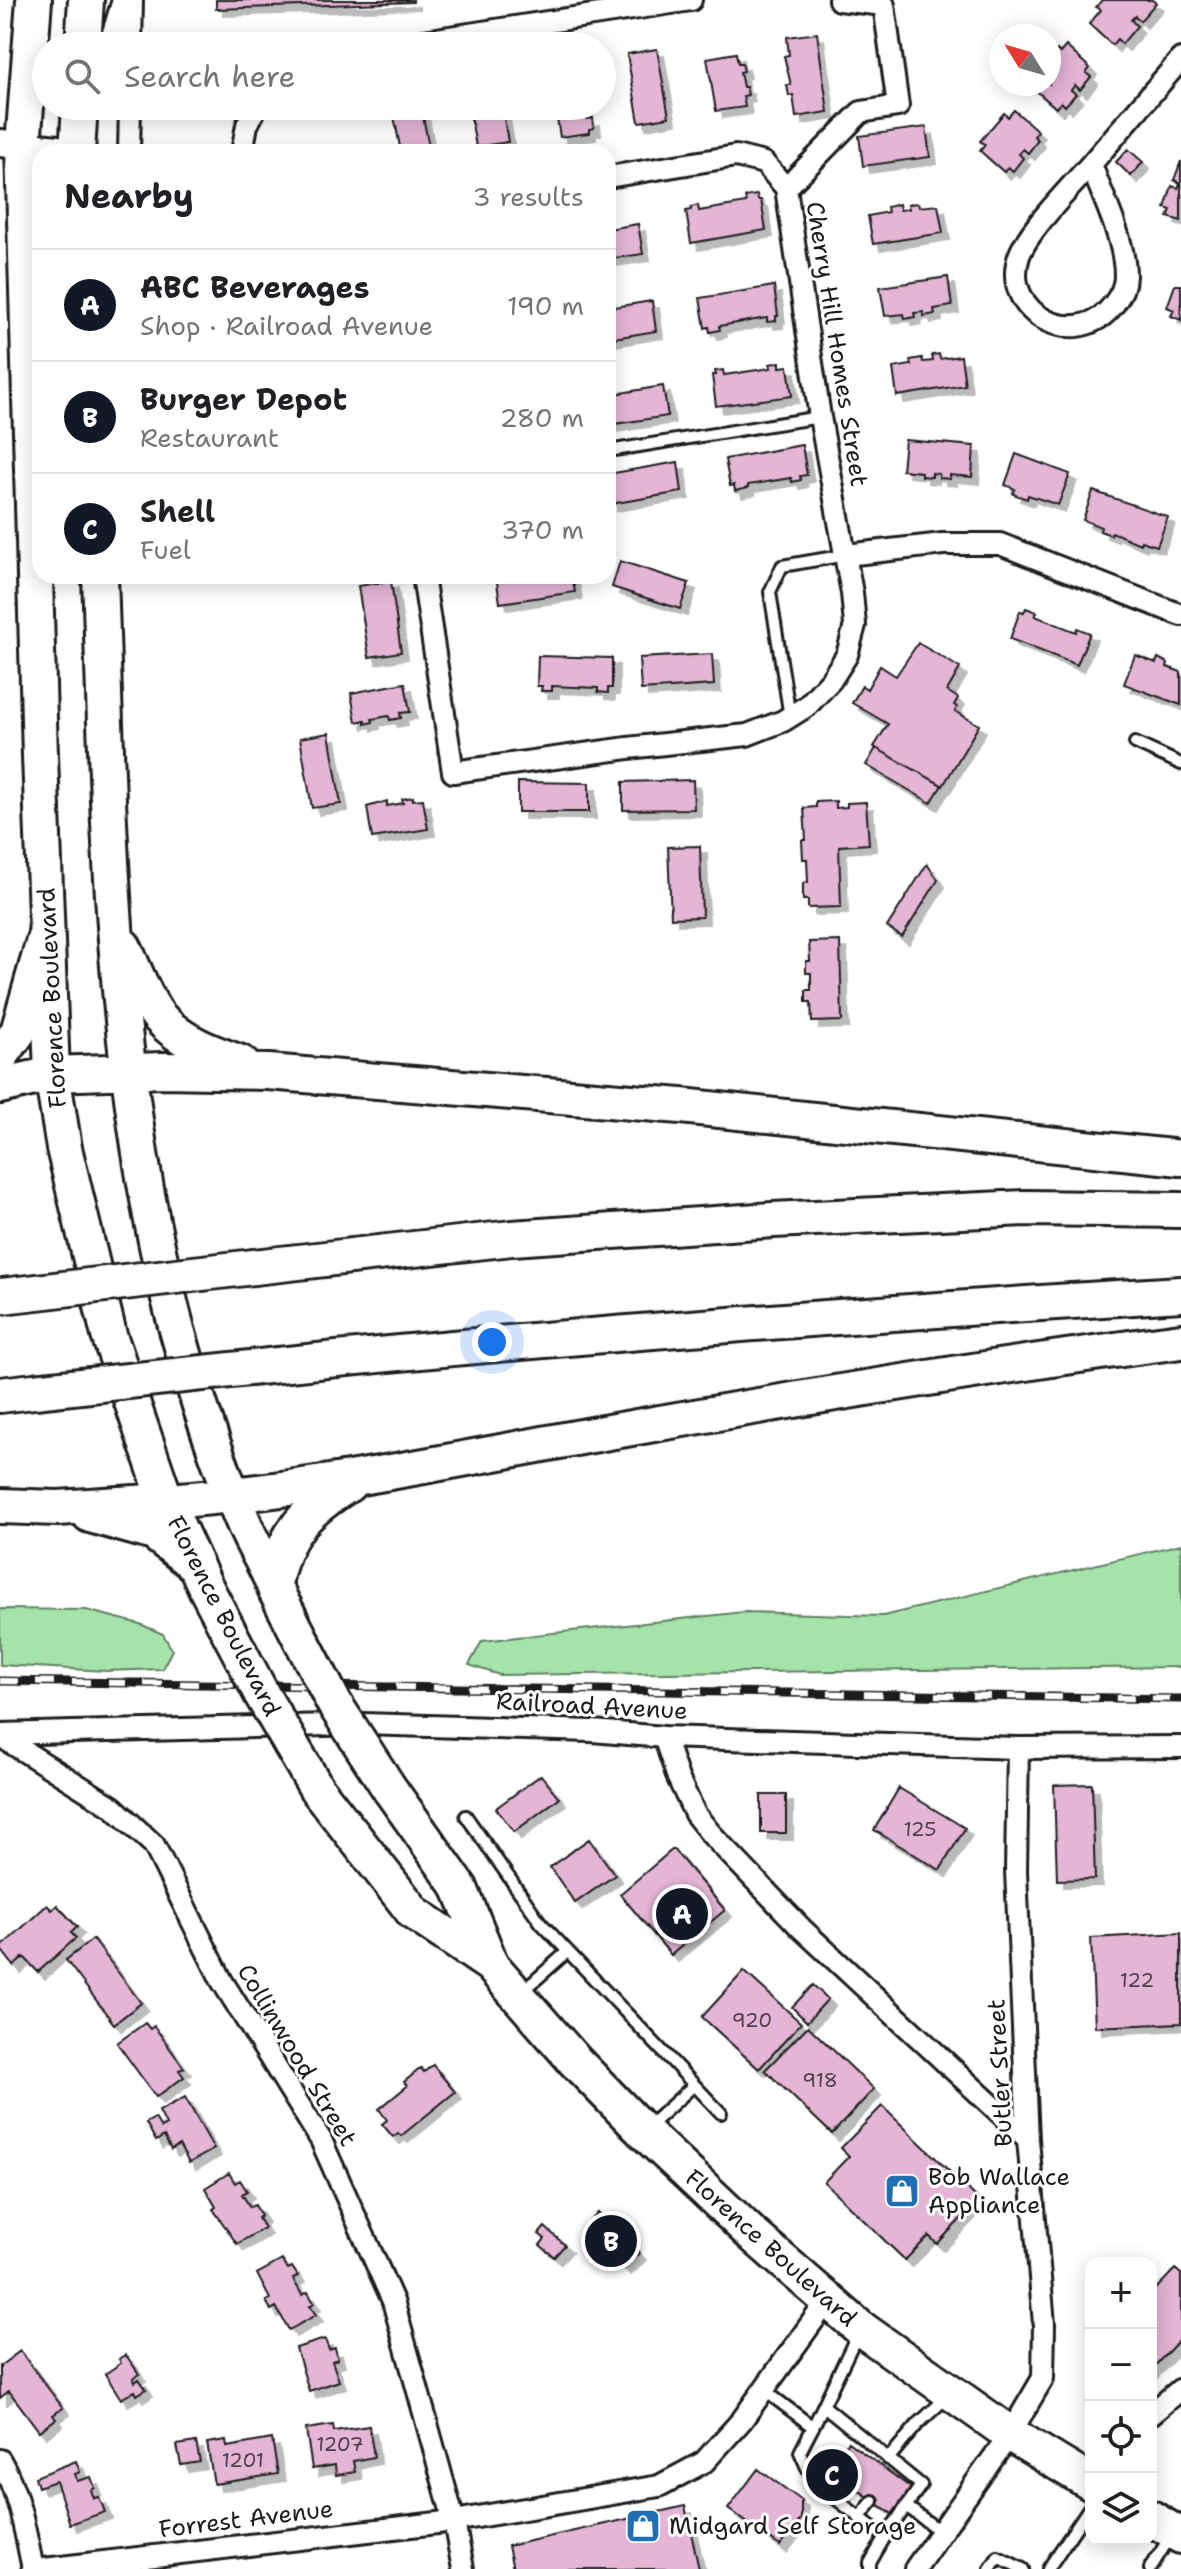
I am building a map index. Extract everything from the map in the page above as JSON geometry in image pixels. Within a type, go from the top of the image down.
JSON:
[{"type":"main road","name":"Florence Boulevard","points":[[34,0],[11,144],[52,1074],[64,1148],[109,1335],[166,1501],[262,1695],[317,1789],[414,1913],[491,1965],[517,1997],[643,2131],[753,2235],[860,2328],[1010,2434],[1085,2472]]},
{"type":"main road","points":[[84,32],[86,0]]},
{"type":"main road","points":[[78,144],[79,120]]},
{"type":"main road","name":"Florence Boulevard","points":[[100,584],[114,928],[127,1071],[153,1229],[199,1408],[233,1496],[275,1588],[334,1703],[460,1888],[491,1965]]},
{"type":"main road","points":[[114,928],[158,1017],[208,1052],[268,1072]]},
{"type":"main road","points":[[0,1057],[18,1032],[46,933]]},
{"type":"main road","points":[[0,1086],[52,1074],[268,1072],[681,1106],[1181,1158]]},
{"type":"main road","points":[[1,1296],[512,1238],[773,1220],[1025,1208],[1181,1210]]},
{"type":"main road","points":[[0,1395],[465,1346],[732,1324],[1181,1294]]},
{"type":"main road","points":[[0,1506],[58,1508],[166,1501],[233,1496],[355,1480],[652,1424],[922,1379],[1181,1341]]},
{"type":"main road","points":[[275,1588],[278,1560],[295,1530],[316,1504],[355,1480]]},
{"type":"main road","points":[[58,1508],[154,1533],[201,1577]]},
{"type":"street","points":[[113,32],[123,0]]},
{"type":"street","points":[[131,32],[132,0]]},
{"type":"street","points":[[482,32],[691,0]]},
{"type":"street","points":[[786,188],[861,112],[898,106],[884,5],[839,0]]},
{"type":"street","points":[[1091,164],[1119,244],[1125,280],[1119,298],[1108,312],[1093,323],[1075,327],[1057,326],[1041,319],[1027,306],[1019,290],[1016,272],[1019,255],[1028,239],[1091,164],[1181,59]]},
{"type":"street","points":[[80,144],[87,120]]},
{"type":"street","points":[[129,144],[130,120]]},
{"type":"street","points":[[243,144],[250,120]]},
{"type":"street","points":[[11,144],[32,147]]},
{"type":"street","name":"Cherry Hill Homes Street","points":[[424,584],[453,772],[747,735],[790,717],[807,706],[831,680],[847,655],[855,625],[846,555],[820,417],[786,188],[764,163],[736,156],[616,176]]},
{"type":"street","points":[[846,555],[943,544],[1000,544],[1181,615]]},
{"type":"street","name":"Railroad Avenue","points":[[0,1735],[363,1724],[1018,1748],[1181,1747]]},
{"type":"street","name":"Collinwood Street","points":[[0,1735],[113,1807],[154,1845],[222,1981],[321,2140],[393,2301],[454,2521],[463,2569]]},
{"type":"street","points":[[664,1737],[695,1814],[711,1834],[802,1929],[1028,2139]]},
{"type":"street","name":"Butler Street","points":[[915,2569],[1010,2434],[1043,2378],[1044,2324],[1028,2139],[1016,1871],[1018,1748]]},
{"type":"street","name":"Forrest Avenue","points":[[44,2569],[454,2521],[659,2486],[704,2462],[742,2420],[828,2300]]},
{"type":"street","points":[[1157,2409],[1181,2389]]},
{"type":"street","points":[[0,2460],[9,2475],[21,2511],[33,2569]]},
{"type":"lane","points":[[616,450],[820,417]]},
{"type":"lane","points":[[790,717],[770,592],[782,566],[846,555]]},
{"type":"lane","points":[[1135,743],[1181,764]]},
{"type":"lane","points":[[466,1816],[541,1923],[721,2113]]},
{"type":"lane","points":[[517,1997],[567,1952]]},
{"type":"lane","points":[[643,2131],[694,2085]]},
{"type":"lane","points":[[860,2328],[800,2452],[813,2481],[885,2537]]},
{"type":"lane","points":[[764,2390],[813,2427]]},
{"type":"lane","points":[[888,2459],[918,2424],[952,2393]]},
{"type":"lane","points":[[824,2406],[870,2451],[888,2459],[896,2471],[921,2485],[885,2537],[870,2563],[870,2569]]},
{"type":"lane","points":[[835,2498],[847,2482]]},
{"type":"lane","points":[[859,2518],[873,2501]]},
{"type":"lane","points":[[906,2506],[941,2532]]},
{"type":"lane","points":[[1048,2569],[1085,2514]]},
{"type":"lane","points":[[1150,2569],[1169,2529]]},
{"type":"lane","points":[[990,2569],[998,2557],[1023,2569]]},
{"type":"green space","points":[[1181,1544],[1181,1667],[499,1675],[469,1665],[482,1641],[744,1612],[883,1616]]},
{"type":"green space","points":[[0,1609],[86,1610],[140,1624],[163,1634],[172,1650],[162,1669],[106,1671],[0,1665]]},
{"type":"building","points":[[216,0],[413,0],[413,2],[216,9]]},
{"type":"building","points":[[1102,0],[1152,0],[1156,3],[1140,21],[1135,16],[1131,20],[1137,26],[1122,44],[1117,39],[1112,45],[1089,24],[1101,10],[1096,7]]},
{"type":"building","points":[[817,33],[828,112],[796,117],[793,95],[789,96],[787,85],[791,85],[784,56],[789,55],[787,37]]},
{"type":"building","points":[[1066,46],[1090,68],[1086,73],[1091,77],[1080,90],[1075,85],[1071,90],[1076,94],[1065,106],[1061,102],[1056,108],[1042,96],[1061,96],[1061,52]]},
{"type":"building","points":[[657,49],[669,117],[639,122],[627,54]]},
{"type":"building","points":[[736,53],[738,63],[742,63],[744,71],[740,72],[748,95],[743,96],[745,107],[716,111],[707,58]]},
{"type":"building","points":[[1014,110],[1038,131],[1034,136],[1038,140],[1028,153],[1023,149],[1019,154],[1023,158],[1013,171],[1008,167],[1004,172],[980,151],[985,145],[980,141],[1004,113],[1008,117]]},
{"type":"building","points":[[395,120],[424,120],[428,144],[399,144]]},
{"type":"building","points":[[471,120],[504,120],[508,142],[475,144]]},
{"type":"building","points":[[557,120],[593,120],[594,128],[589,129],[589,133],[560,137]]},
{"type":"building","points":[[926,127],[930,157],[863,166],[859,136]]},
{"type":"building","points":[[1128,149],[1143,162],[1131,176],[1116,162]]},
{"type":"building","points":[[1181,161],[1181,221],[1168,217],[1171,210],[1165,208],[1172,186],[1178,188],[1180,183],[1174,180]]},
{"type":"building","points":[[757,195],[761,200],[766,230],[691,243],[686,211],[691,207],[698,205],[699,211],[746,203],[745,197]]},
{"type":"building","points":[[918,203],[919,207],[938,205],[943,233],[873,244],[868,216],[888,212],[887,207],[899,204],[900,210],[909,209],[908,204]]},
{"type":"building","points":[[638,224],[643,254],[616,258],[616,228]]},
{"type":"building","points":[[948,277],[952,306],[934,309],[935,314],[924,316],[923,312],[914,313],[915,317],[905,319],[904,314],[885,316],[880,287]]},
{"type":"building","points":[[1175,285],[1181,285],[1181,320],[1171,316],[1174,310],[1167,307]]},
{"type":"building","points":[[774,286],[776,321],[767,322],[767,318],[719,326],[720,330],[710,332],[709,327],[705,328],[700,298]]},
{"type":"building","points":[[652,301],[656,331],[616,338],[616,307]]},
{"type":"building","points":[[939,354],[940,359],[961,356],[965,385],[897,396],[893,368],[911,365],[910,360],[922,358],[923,362],[933,361],[932,355]]},
{"type":"building","points":[[780,362],[780,367],[788,366],[792,396],[716,406],[712,375],[716,375],[715,371],[723,370],[724,375],[771,368],[770,364]]},
{"type":"building","points":[[663,386],[668,416],[616,424],[616,394]]},
{"type":"building","points":[[905,440],[974,446],[972,477],[950,475],[950,479],[939,478],[939,474],[921,476],[921,472],[902,470]]},
{"type":"building","points":[[802,445],[807,475],[800,476],[801,480],[792,482],[791,478],[748,485],[748,488],[735,491],[734,485],[730,486],[725,459]]},
{"type":"building","points":[[1016,454],[1070,474],[1058,505],[1028,495],[1027,499],[1013,494],[1015,489],[1005,485]]},
{"type":"building","points":[[678,462],[682,492],[616,503],[616,473]]},
{"type":"building","points":[[1093,491],[1168,517],[1157,546],[1141,541],[1140,544],[1112,532],[1111,535],[1083,520]]},
{"type":"building","points":[[620,561],[689,583],[680,609],[612,587],[616,584]]},
{"type":"building","points":[[391,584],[401,652],[369,657],[358,586]]},
{"type":"building","points":[[497,584],[574,584],[575,592],[500,603]]},
{"type":"building","points":[[1026,608],[1037,612],[1035,616],[1076,632],[1077,628],[1090,633],[1077,665],[1010,639],[1020,611],[1024,612]]},
{"type":"building","points":[[918,643],[960,668],[947,691],[958,698],[955,711],[979,725],[943,786],[874,747],[888,724],[852,703],[862,686],[867,689],[880,666],[896,676]]},
{"type":"building","points":[[712,654],[714,685],[641,690],[639,658]]},
{"type":"building","points":[[1135,655],[1156,663],[1158,658],[1168,663],[1167,667],[1181,672],[1181,705],[1124,684]]},
{"type":"building","points":[[538,656],[612,658],[612,688],[608,688],[608,693],[598,692],[598,688],[552,686],[552,691],[541,691],[542,686],[537,686]]},
{"type":"building","points":[[405,683],[410,712],[400,713],[401,718],[390,720],[389,716],[372,719],[373,722],[365,724],[365,720],[356,722],[351,693]]},
{"type":"building","points":[[329,733],[341,804],[312,808],[300,738]]},
{"type":"building","points":[[876,748],[942,785],[931,803],[866,765]]},
{"type":"building","points":[[693,780],[694,809],[623,810],[623,782]]},
{"type":"building","points":[[518,782],[589,783],[589,812],[518,812]]},
{"type":"building","points":[[413,797],[413,800],[423,799],[428,829],[372,838],[367,807],[387,801],[387,806],[403,803],[402,799]]},
{"type":"building","points":[[836,801],[836,808],[847,807],[847,803],[866,802],[869,844],[839,846],[841,907],[808,908],[808,900],[803,900],[803,883],[808,882],[807,859],[803,859],[802,840],[806,840],[804,808],[816,807],[816,802]]},
{"type":"building","points":[[700,846],[702,917],[671,918],[668,847]]},
{"type":"building","points":[[927,864],[938,880],[902,937],[887,927]]},
{"type":"building","points":[[840,941],[842,1021],[812,1022],[811,1002],[806,1002],[806,990],[811,990],[811,973],[806,973],[806,961],[810,961],[809,942]]},
{"type":"building","points":[[541,1775],[559,1798],[514,1832],[496,1808]]},
{"type":"building","points":[[1092,1784],[1095,1879],[1057,1880],[1054,1785]]},
{"type":"building","points":[[899,1788],[965,1828],[940,1870],[874,1830]]},
{"type":"building","points":[[761,1795],[786,1795],[786,1833],[761,1833]]},
{"type":"building","points":[[589,1839],[615,1875],[575,1903],[550,1867]]},
{"type":"building","points":[[673,1849],[725,1910],[671,1955],[620,1894]]},
{"type":"building","points":[[47,1905],[52,1910],[57,1905],[77,1927],[71,1933],[76,1938],[38,1972],[24,1957],[14,1966],[0,1948]]},
{"type":"building","points":[[1181,1933],[1181,2023],[1095,2027],[1091,1938]]},
{"type":"building","points":[[93,1939],[141,2003],[114,2024],[66,1960]]},
{"type":"building","points":[[744,1971],[801,2023],[759,2069],[702,2017]]},
{"type":"building","points":[[813,1985],[828,1999],[807,2022],[792,2007]]},
{"type":"building","points":[[145,2023],[150,2029],[154,2026],[184,2068],[179,2070],[184,2077],[156,2097],[117,2043]]},
{"type":"building","points":[[808,2026],[874,2089],[832,2134],[765,2070]]},
{"type":"building","points":[[433,2065],[455,2092],[401,2136],[398,2133],[393,2137],[382,2124],[387,2120],[379,2109],[407,2086],[404,2082],[421,2068],[424,2072]]},
{"type":"building","points":[[185,2097],[214,2149],[189,2163],[179,2145],[171,2150],[164,2136],[156,2141],[146,2123],[155,2118],[161,2128],[166,2125],[159,2111]]},
{"type":"building","name":"Bob Wallace Appliance","points":[[882,2106],[979,2200],[937,2244],[929,2236],[905,2260],[824,2182],[849,2156],[841,2148]]},
{"type":"building","points":[[229,2173],[235,2183],[240,2180],[247,2191],[242,2194],[250,2207],[255,2205],[264,2228],[237,2244],[213,2209],[216,2207],[205,2188]]},
{"type":"building","points":[[598,2213],[639,2253],[624,2268],[583,2228]]},
{"type":"building","points":[[545,2227],[565,2245],[554,2257],[540,2245],[545,2239],[539,2234]]},
{"type":"building","points":[[282,2260],[298,2276],[293,2279],[302,2295],[308,2292],[314,2303],[310,2306],[316,2315],[289,2330],[276,2307],[271,2310],[266,2301],[270,2299],[257,2274]]},
{"type":"building","points":[[1175,2269],[1181,2274],[1181,2338],[1157,2364],[1157,2329],[1157,2288]]},
{"type":"building","points":[[325,2339],[329,2350],[335,2348],[338,2359],[332,2361],[339,2381],[309,2391],[296,2348]]},
{"type":"building","points":[[20,2351],[63,2408],[53,2415],[56,2419],[39,2431],[9,2391],[0,2398],[0,2366]]},
{"type":"building","points":[[126,2355],[139,2374],[133,2378],[135,2382],[139,2379],[146,2389],[121,2399],[105,2374],[121,2363],[119,2359]]},
{"type":"building","points":[[333,2425],[334,2431],[369,2426],[374,2457],[353,2461],[355,2472],[336,2475],[335,2465],[312,2469],[306,2429]]},
{"type":"building","points":[[272,2439],[278,2474],[214,2484],[207,2443],[226,2440],[227,2447]]},
{"type":"building","points":[[196,2442],[200,2462],[181,2465],[177,2445]]},
{"type":"building","points":[[848,2442],[914,2490],[895,2516],[828,2468]]},
{"type":"building","points":[[76,2461],[80,2472],[75,2474],[77,2481],[91,2477],[95,2488],[91,2490],[94,2498],[99,2497],[105,2512],[70,2524],[56,2481],[38,2487],[35,2477]]},
{"type":"building","points":[[758,2469],[801,2500],[801,2519],[780,2546],[728,2509]]},
{"type":"building","name":"Midgard Self Storage","points":[[685,2506],[699,2569],[513,2569],[508,2546]]},
{"type":"railway","points":[[0,1681],[1181,1699]]},
{"type":"place","name":"ABC Beverages","points":[[682,1914]]},
{"type":"place","name":"Bob Wallace Appliance","points":[[902,2191]]},
{"type":"place","name":"Burger Depot","points":[[611,2241]]},
{"type":"place","name":"Shell","points":[[832,2475]]},
{"type":"place","name":"Midgard Self Storage","points":[[643,2526]]}]
